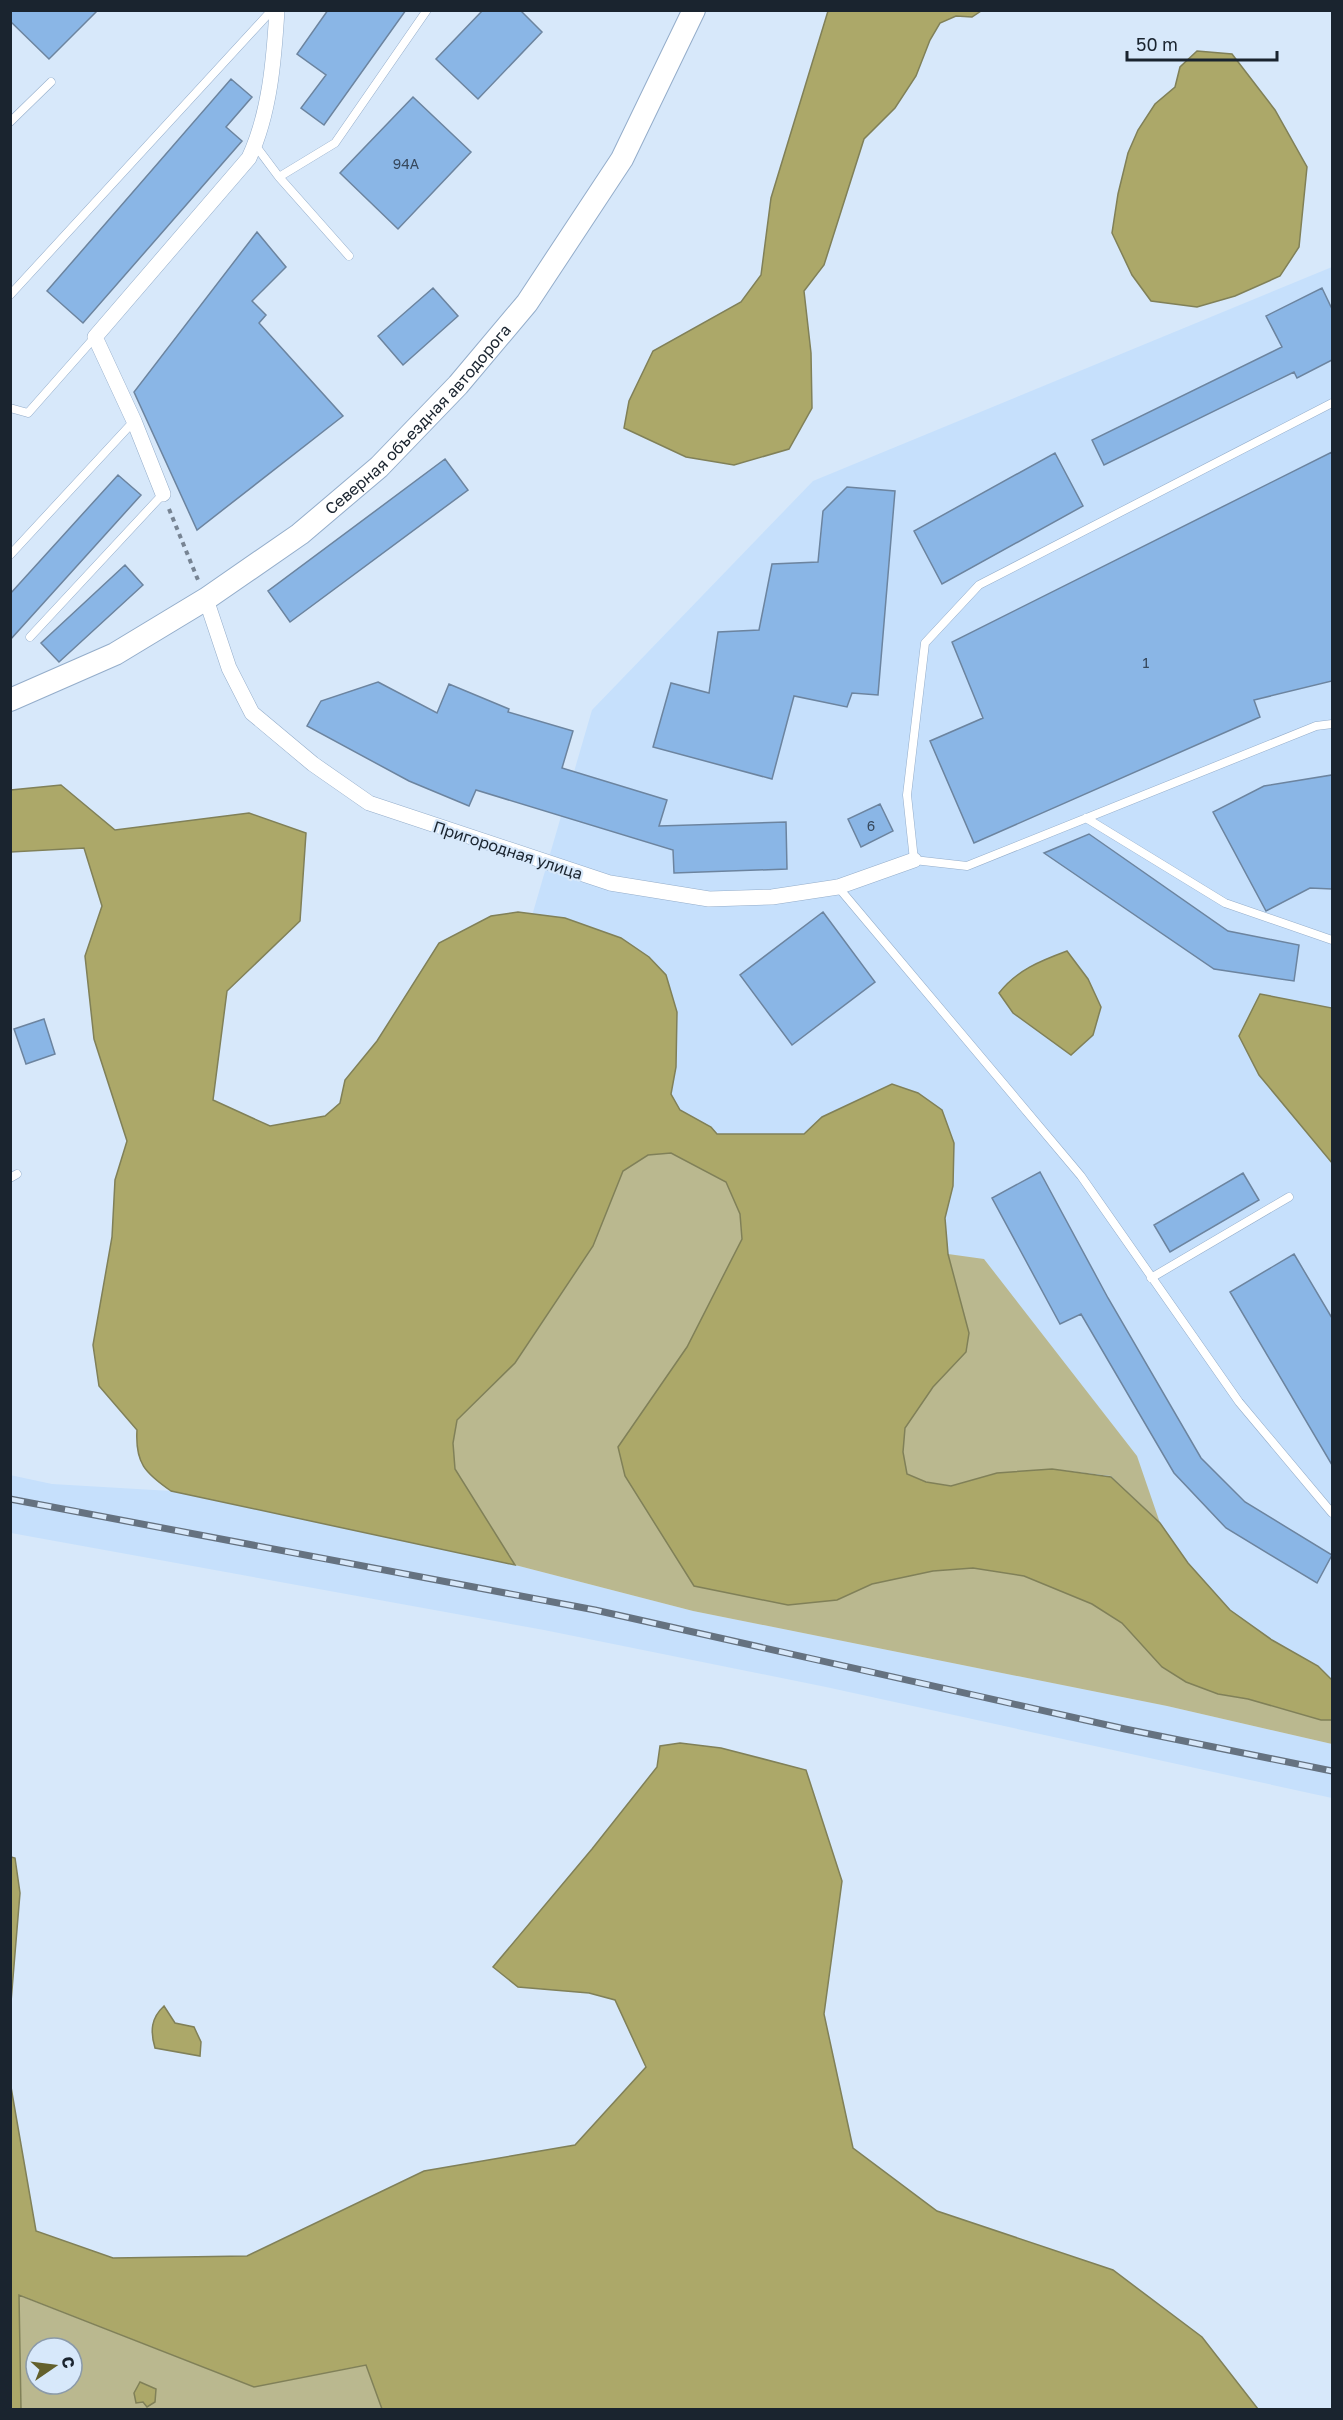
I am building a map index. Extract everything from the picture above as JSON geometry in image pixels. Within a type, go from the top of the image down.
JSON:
[{"type":"street","points":[[163,494],[134,421],[95,337],[249,158],[255,145],[274,62],[277,10]]},
{"type":"street","name":"Северная объездная автодорога","points":[[10,700],[116,654],[206,599],[300,534],[379,467],[458,385],[527,303],[622,159],[694,10]]},
{"type":"street","name":"Пригородная улица","points":[[206,599],[229,668],[252,713],[314,764],[369,803],[610,883],[709,899],[772,897],[838,887],[914,860]]},
{"type":"lane","points":[[10,295],[272,10]]},
{"type":"lane","points":[[279,177],[335,143],[427,10]]},
{"type":"lane","points":[[10,122],[51,82]]},
{"type":"lane","points":[[255,145],[279,177],[349,256]]},
{"type":"lane","points":[[10,408],[28,413],[95,337]]},
{"type":"lane","points":[[1332,403],[979,585],[925,643],[907,795],[914,860],[967,866],[1316,726],[1332,724]]},
{"type":"lane","points":[[10,555],[134,421]]},
{"type":"lane","points":[[30,637],[163,494]]},
{"type":"lane","points":[[1086,818],[1225,903],[1332,940]]},
{"type":"lane","points":[[838,887],[1081,1176],[1239,1401],[1332,1513]]},
{"type":"lane","points":[[1151,1278],[1289,1197]]},
{"type":"path","points":[[163,494],[206,599]]},
{"type":"shaded area","points":[[828,11],[981,11],[972,17],[956,16],[940,23],[930,40],[916,76],[895,108],[864,139],[824,265],[804,291],[811,353],[812,408],[789,449],[734,465],[686,457],[624,428],[629,401],[653,351],[741,302],[761,275],[771,198]]},
{"type":"shaded area","points":[[1197,51],[1232,54],[1275,110],[1307,167],[1299,247],[1280,276],[1235,296],[1197,307],[1151,301],[1132,275],[1112,233],[1128,153],[1138,130],[1155,104],[1175,87],[1180,67]]},
{"type":"shaded area","points":[[1332,267],[1332,1706],[647,1127],[520,957],[592,710],[813,481]]},
{"type":"shaded area","points":[[61,785],[115,830],[249,813],[306,833],[300,921],[227,991],[213,1100],[270,1126],[325,1116],[340,1103],[345,1080],[377,1041],[439,943],[491,916],[518,912],[565,918],[621,938],[649,957],[666,975],[677,1012],[676,1067],[671,1094],[680,1110],[711,1127],[717,1134],[804,1134],[822,1117],[892,1084],[918,1093],[942,1110],[954,1143],[953,1186],[945,1218],[948,1254],[969,1333],[966,1352],[933,1387],[905,1428],[903,1452],[907,1474],[926,1482],[951,1486],[997,1473],[1052,1469],[1111,1477],[1160,1523],[1188,1563],[1230,1610],[1272,1640],[1318,1666],[1332,1680],[1332,1720],[1321,1720],[1248,1699],[1218,1694],[1186,1682],[1162,1667],[1122,1623],[1092,1604],[1024,1576],[973,1568],[933,1571],[872,1584],[837,1600],[788,1605],[694,1586],[625,1476],[618,1447],[687,1347],[742,1239],[740,1214],[726,1182],[671,1153],[648,1155],[623,1171],[593,1246],[515,1363],[457,1420],[453,1443],[455,1469],[515,1565],[171,1491],[162,1485],[148,1472],[140,1459],[137,1430],[99,1386],[93,1345],[112,1237],[115,1180],[127,1141],[94,1039],[85,956],[102,906],[84,848],[11,852],[11,790]]},
{"type":"shaded area","points":[[1067,951],[1088,979],[1101,1007],[1093,1035],[1071,1055],[1013,1013],[999,993],[1021,972]]},
{"type":"shaded area","points":[[1260,994],[1332,1008],[1332,1163],[1259,1075],[1239,1036]]},
{"type":"shaded area","points":[[671,1153],[726,1182],[740,1214],[742,1239],[687,1348],[618,1447],[837,1600],[872,1584],[933,1571],[973,1568],[1024,1576],[1092,1604],[1122,1623],[1162,1667],[1218,1694],[1248,1699],[1321,1720],[1332,1720],[1332,1744],[1167,1706],[693,1611],[515,1565],[455,1469],[453,1443],[457,1420],[515,1363],[593,1246],[623,1171],[648,1155]]},
{"type":"shaded area","points":[[948,1254],[984,1259],[1137,1456],[1160,1523],[1111,1476],[1052,1469],[997,1473],[952,1486],[926,1482],[907,1474],[903,1439],[909,1419],[933,1388],[966,1352]]},
{"type":"shaded area","points":[[10,1475],[52,1484],[171,1491],[515,1565],[693,1611],[1167,1706],[1332,1744],[1332,1798],[826,1687],[544,1630],[11,1533]]},
{"type":"shaded area","points":[[680,1743],[721,1748],[806,1770],[842,1881],[824,2014],[853,2148],[937,2211],[1113,2270],[1202,2337],[1258,2409],[382,2409],[366,2365],[254,2387],[19,2295],[21,2409],[11,2409],[11,2087],[36,2231],[113,2258],[247,2256],[424,2171],[575,2145],[646,2067],[615,2000],[589,1993],[518,1987],[493,1967],[657,1767],[660,1746]]},
{"type":"shaded area","points":[[11,1857],[15,1858],[20,1893],[11,2002]]},
{"type":"shaded area","points":[[164,2006],[175,2023],[194,2027],[201,2042],[200,2056],[155,2048],[152,2036],[154,2020]]},
{"type":"shaded area","points":[[18,2295],[254,2387],[366,2365],[382,2409],[21,2409]]},
{"type":"shaded area","points":[[140,2382],[156,2389],[155,2402],[147,2407],[143,2402],[136,2403],[134,2393]]},
{"type":"building","points":[[10,10],[98,10],[49,59],[10,21]]},
{"type":"building","points":[[328,10],[406,10],[324,125],[301,108],[326,75],[297,54]]},
{"type":"building","points":[[483,10],[520,10],[542,32],[478,99],[436,59]]},
{"type":"building","points":[[231,79],[252,97],[226,127],[242,141],[83,323],[47,291]]},
{"type":"building","points":[[413,97],[471,152],[398,229],[340,173]]},
{"type":"building","points":[[257,232],[286,267],[252,301],[266,315],[259,323],[343,416],[197,530],[134,392]]},
{"type":"building","points":[[433,288],[458,316],[403,365],[378,336]]},
{"type":"building","points":[[1322,288],[1332,309],[1332,360],[1297,378],[1294,372],[1104,465],[1092,440],[1282,347],[1266,316]]},
{"type":"building","points":[[1332,452],[1332,681],[1254,700],[1260,717],[974,843],[930,741],[983,718],[952,642]]},
{"type":"building","points":[[1055,453],[1083,506],[942,584],[914,531]]},
{"type":"building","points":[[445,459],[468,490],[290,622],[268,591]]},
{"type":"building","points":[[118,475],[141,495],[10,640],[10,594]]},
{"type":"building","points":[[847,487],[895,491],[878,695],[852,693],[847,707],[794,696],[772,779],[653,747],[671,683],[709,693],[718,632],[759,630],[772,564],[818,562],[823,511]]},
{"type":"building","points":[[125,565],[143,585],[59,662],[41,643]]},
{"type":"building","points":[[378,682],[437,713],[449,684],[509,709],[508,712],[573,731],[562,768],[667,800],[659,826],[786,822],[787,869],[674,873],[673,850],[476,790],[469,806],[409,781],[307,726],[321,701]]},
{"type":"building","points":[[1332,775],[1332,889],[1310,888],[1266,911],[1213,812],[1264,786]]},
{"type":"building","points":[[880,804],[893,831],[861,847],[848,819]]},
{"type":"building","points":[[1089,834],[1228,931],[1299,945],[1294,981],[1214,969],[1044,853]]},
{"type":"building","points":[[823,912],[875,982],[792,1045],[740,975]]},
{"type":"building","points":[[44,1019],[55,1054],[26,1064],[14,1029]]},
{"type":"building","points":[[1040,1172],[1108,1298],[1201,1458],[1245,1502],[1332,1555],[1317,1583],[1226,1528],[1174,1473],[1081,1314],[1060,1324],[992,1198]]},
{"type":"building","points":[[1243,1173],[1259,1200],[1170,1252],[1154,1225]]},
{"type":"building","points":[[1294,1254],[1332,1318],[1332,1465],[1230,1292]]},
{"type":"railway","points":[[10,1499],[595,1610],[1125,1729],[1332,1771]]}]
